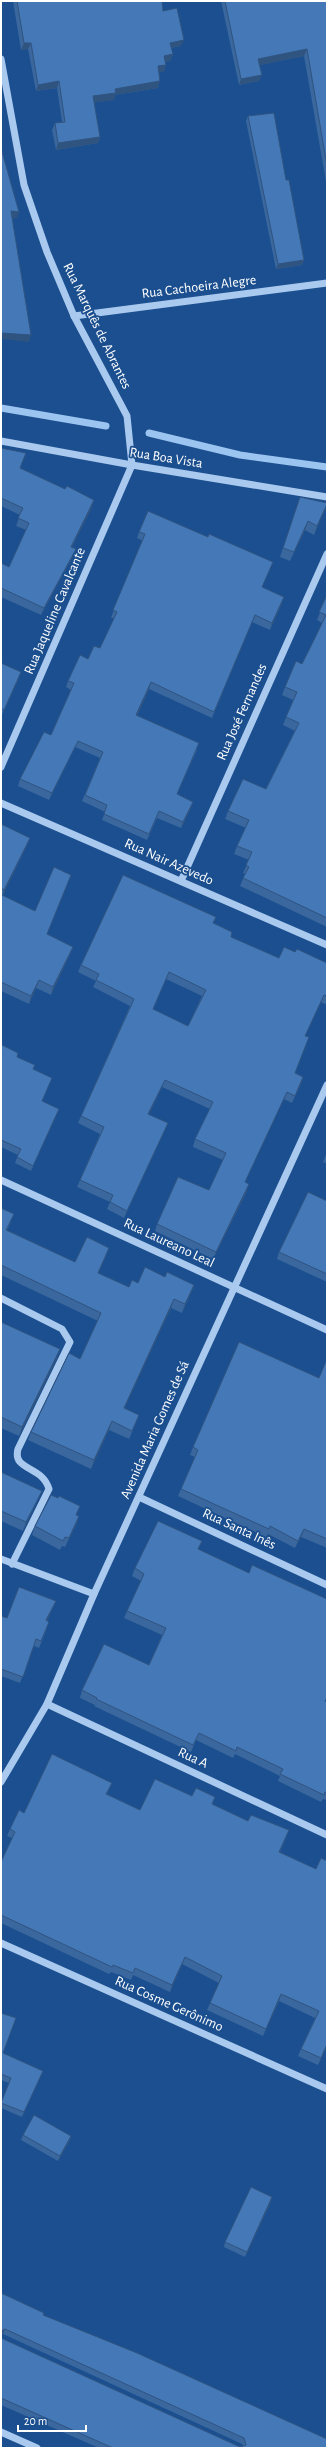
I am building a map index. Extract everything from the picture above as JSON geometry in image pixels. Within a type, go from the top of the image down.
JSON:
[{"type":"street","name":"Rua Marquês de Abrantes","points":[[1,59],[24,185],[46,252],[74,316],[127,416],[132,465]]},
{"type":"street","name":"Rua Cachoeira Alegre","points":[[74,316],[327,284]]},
{"type":"street","name":"Rua Boa Vista","points":[[1,441],[132,465],[327,497]]},
{"type":"street","name":"Rua Jaqueline Cavalcante","points":[[1,767],[132,465]]},
{"type":"street","name":"Rua José Fernandes","points":[[180,881],[327,554]]},
{"type":"street","name":"Rua Nair Azevedo","points":[[1,803],[327,945]]},
{"type":"street","name":"Avenida Maria Gomes de Sá","points":[[1,1782],[47,1704],[94,1594],[327,1085]]},
{"type":"street","name":"Rua Laureano Leal","points":[[1,1180],[327,1330]]},
{"type":"street","points":[[1,1298],[62,1330],[70,1342],[16,1456],[19,1462],[42,1475],[49,1489],[12,1564]]},
{"type":"street","name":"Rua Santa Inês","points":[[139,1497],[327,1585]]},
{"type":"street","points":[[1,1559],[94,1594]]},
{"type":"street","name":"Rua A","points":[[47,1704],[327,1835]]},
{"type":"street","name":"Rua Cosme Gerônimo","points":[[1,1943],[327,2089]]},
{"type":"street","points":[[1,2432],[37,2448]]},
{"type":"building","points":[[17,1],[162,1],[163,11],[177,8],[184,40],[170,43],[173,54],[164,56],[166,65],[158,66],[160,81],[115,89],[116,93],[93,96],[100,137],[58,143],[55,123],[65,122],[59,81],[38,85],[31,43],[24,43]]},
{"type":"building","points":[[225,1],[327,1],[327,166],[307,49],[258,59],[262,75],[241,79]]},
{"type":"building","points":[[274,113],[286,180],[289,180],[304,260],[278,264],[248,116]]},
{"type":"building","points":[[1,148],[19,212],[11,211],[31,335],[1,333]]},
{"type":"building","points":[[1,448],[26,453],[20,468],[65,489],[67,486],[94,500],[71,547],[76,549],[44,608],[1,588],[1,563],[9,567],[29,523],[18,518],[23,508],[1,498]]},
{"type":"building","points":[[300,497],[327,504],[317,526],[308,521],[294,552],[283,548]]},
{"type":"building","points":[[148,511],[208,537],[209,534],[273,562],[262,587],[284,597],[272,623],[255,615],[214,712],[151,682],[136,715],[199,743],[177,794],[193,802],[183,822],[159,811],[149,834],[104,814],[107,805],[85,795],[103,752],[78,741],[52,793],[20,779],[44,732],[51,735],[74,683],[68,681],[80,655],[88,659],[94,646],[100,648],[117,612],[113,610],[145,534],[139,532]]},
{"type":"building","points":[[327,595],[327,918],[243,878],[249,867],[246,865],[252,852],[237,846],[249,820],[228,811],[243,779],[266,789],[299,723],[286,717],[297,692],[285,687],[296,661],[302,664],[326,615],[319,612]]},
{"type":"building","points":[[1,663],[21,672],[4,710],[1,708]]},
{"type":"building","points":[[1,824],[30,838],[4,890],[1,888]]},
{"type":"building","points":[[54,867],[71,875],[47,934],[73,947],[53,987],[39,980],[31,996],[1,982],[1,897],[2,895],[35,911]]},
{"type":"building","points":[[123,875],[216,917],[213,923],[232,932],[231,937],[279,958],[284,947],[295,952],[297,949],[327,963],[327,996],[324,995],[305,1036],[309,1037],[295,1073],[303,1077],[295,1096],[287,1092],[245,1182],[249,1184],[216,1252],[157,1224],[178,1177],[209,1190],[226,1153],[195,1139],[213,1102],[165,1080],[148,1114],[168,1123],[127,1211],[110,1202],[113,1195],[80,1180],[104,1127],[81,1116],[134,999],[96,980],[99,974],[81,965]],"holes":[[[169,972],[206,990],[188,1026],[153,1009]]]},
{"type":"building","points":[[2,1045],[18,1053],[17,1057],[35,1065],[33,1069],[52,1078],[42,1101],[59,1109],[33,1166],[17,1157],[21,1149],[1,1140]]},
{"type":"building","points":[[308,1192],[327,1201],[327,1274],[279,1252]]},
{"type":"building","points":[[1,1208],[14,1214],[6,1230],[75,1262],[87,1237],[109,1248],[98,1273],[129,1287],[132,1280],[138,1283],[145,1267],[165,1277],[167,1272],[194,1285],[185,1304],[174,1299],[124,1408],[139,1415],[132,1431],[112,1421],[94,1460],[31,1432],[69,1353],[80,1359],[101,1313],[1,1265]]},
{"type":"building","points":[[1,1322],[60,1349],[22,1427],[1,1417]]},
{"type":"building","points":[[239,1342],[319,1378],[327,1359],[327,1539],[304,1529],[298,1541],[270,1526],[269,1529],[181,1489],[198,1450],[193,1447]]},
{"type":"building","points":[[1,1472],[42,1491],[26,1522],[1,1511]]},
{"type":"building","points":[[51,1495],[58,1498],[59,1496],[80,1506],[76,1515],[79,1516],[69,1538],[65,1537],[63,1541],[35,1526]]},
{"type":"building","points":[[158,1521],[202,1541],[198,1549],[249,1573],[252,1565],[327,1599],[327,1698],[325,1701],[327,1702],[327,1792],[325,1792],[324,1795],[280,1774],[283,1769],[237,1747],[236,1751],[199,1733],[193,1745],[96,1699],[97,1698],[82,1690],[104,1644],[149,1665],[166,1628],[127,1611],[144,1574],[135,1568]]},
{"type":"building","points":[[19,1587],[56,1601],[46,1620],[49,1622],[41,1641],[36,1639],[23,1677],[1,1669],[1,1616],[7,1618]]},
{"type":"building","points":[[52,1754],[112,1783],[106,1794],[140,1810],[155,1779],[192,1796],[196,1788],[215,1797],[212,1804],[248,1821],[251,1815],[289,1830],[279,1852],[316,1869],[321,1858],[327,1861],[327,2044],[321,2058],[301,2049],[319,2011],[281,1994],[266,2029],[210,2003],[222,1976],[185,1957],[172,1985],[135,1968],[133,1973],[113,1965],[112,1967],[1,1915],[1,1862],[15,1832],[10,1829],[19,1810],[24,1813]]},
{"type":"building","points":[[1,2013],[16,2018],[3,2053],[43,2071],[24,2112],[1,2103],[11,2078],[1,2074]]},
{"type":"building","points":[[34,2115],[71,2136],[60,2156],[23,2135]]},
{"type":"building","points":[[251,2187],[272,2197],[247,2252],[225,2242]]},
{"type":"building","points":[[1,2293],[44,2313],[43,2315],[137,2353],[327,2439],[327,2448],[113,2448],[1,2398],[1,2338],[240,2447],[246,2445],[244,2438],[5,2329],[1,2331]]},
{"type":"waterway","points":[[1,408],[106,426]]},
{"type":"waterway","points":[[149,433],[240,455],[327,467]]}]
